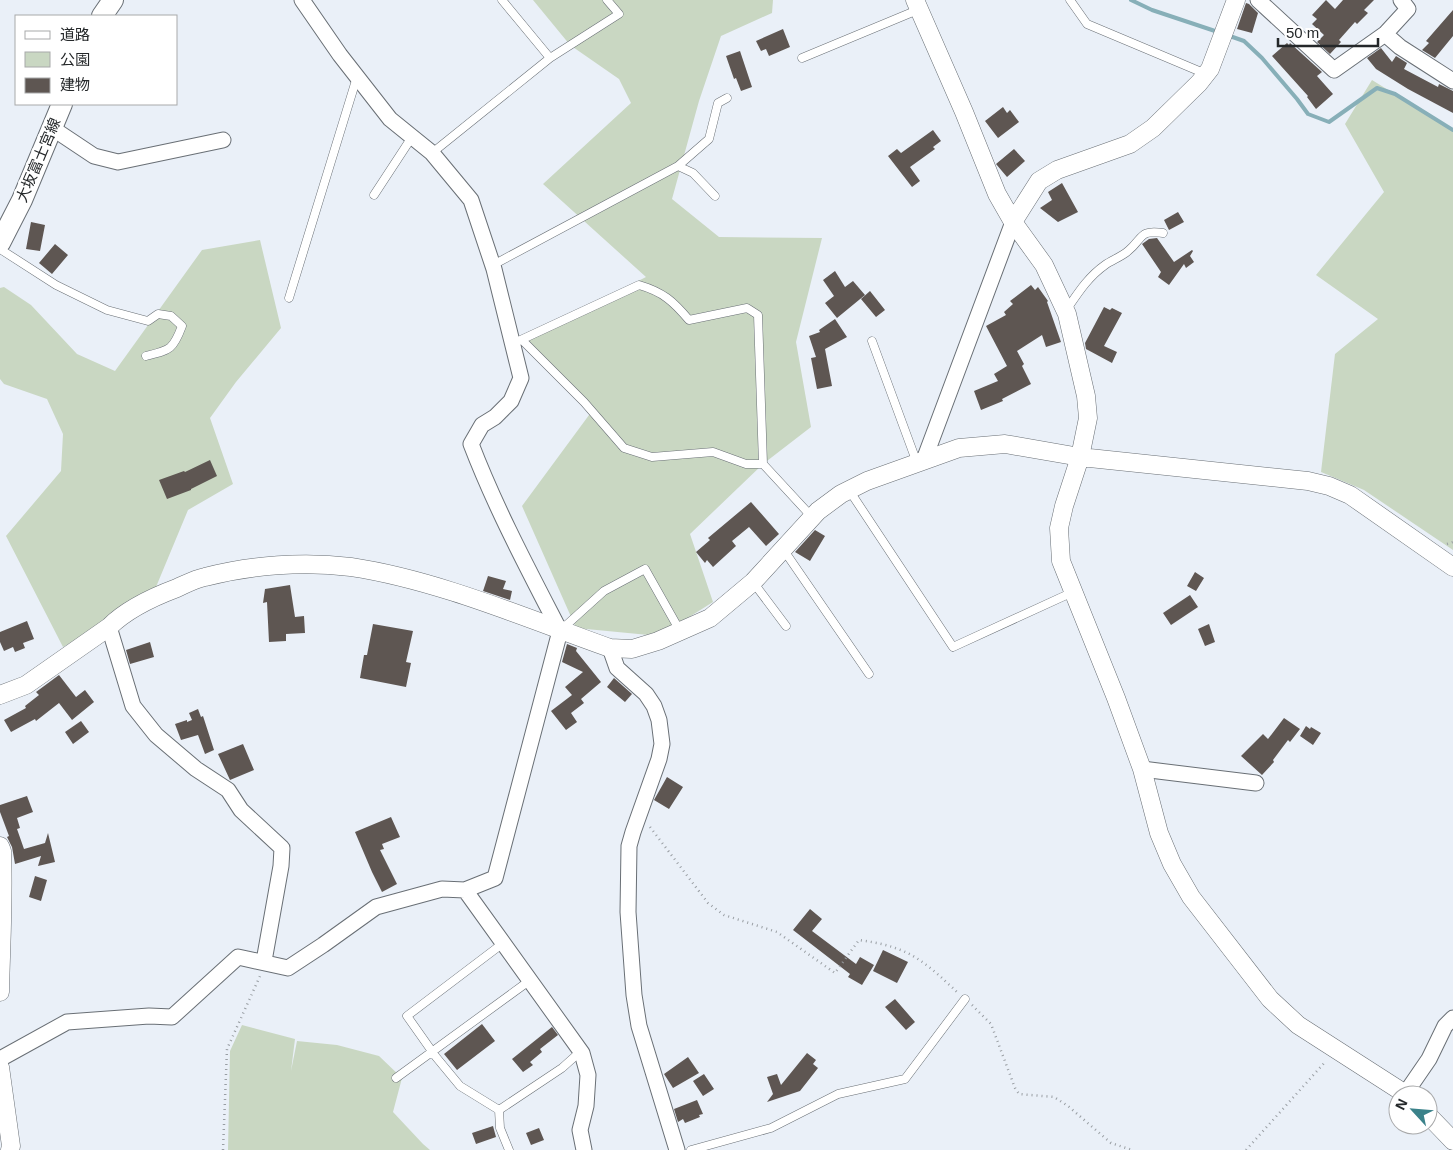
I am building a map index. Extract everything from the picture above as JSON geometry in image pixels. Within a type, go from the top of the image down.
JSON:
[{"type":"main road","points":[[103,15],[113,0]]},
{"type":"main road","name":"大坂富士宮線","points":[[0,243],[22,200],[62,105]]},
{"type":"street","points":[[0,1059],[67,1022],[149,1016],[172,1017],[238,957],[264,961],[288,968],[376,907],[442,889],[465,890],[496,878],[560,630],[506,525],[471,444],[482,425],[495,417],[511,401],[518,386],[521,378],[517,342],[470,200],[432,153],[390,118],[357,78],[302,0]]},
{"type":"street","points":[[920,462],[1013,222],[1039,181],[1057,170],[1130,144],[1153,128],[1199,84],[1210,69],[1236,0]]},
{"type":"street","points":[[1258,0],[1334,70],[1384,34],[1408,9],[1401,0]]},
{"type":"street","points":[[917,4],[964,112],[996,194],[1013,222],[1044,265],[1066,311],[1086,396],[1088,418],[1080,457],[1059,528],[1061,561],[1116,698],[1142,769],[1159,833],[1172,864],[1191,897],[1270,999],[1298,1025],[1392,1085]]},
{"type":"street","points":[[1384,34],[1400,47],[1453,81]]},
{"type":"street","points":[[52,128],[94,156],[118,162],[223,140]]},
{"type":"street","points":[[0,695],[26,685],[109,627],[120,617],[156,597],[203,577],[249,568],[308,564],[350,567],[392,575],[458,594],[610,648],[632,649],[681,632],[710,618],[753,582],[818,511],[849,490],[867,481],[959,448],[1005,444],[1080,457],[1308,482],[1329,486],[1354,498],[1453,567]]},
{"type":"street","points":[[109,627],[133,706],[156,735],[196,769],[228,790],[241,810],[282,848],[281,866],[264,961]]},
{"type":"street","points":[[610,648],[617,668],[646,694],[654,706],[659,720],[662,744],[659,759],[629,846],[628,912],[634,995],[639,1026],[677,1150]]},
{"type":"street","points":[[1142,769],[1256,783]]},
{"type":"street","points":[[0,846],[2,851],[4,896],[0,992]]},
{"type":"street","points":[[465,890],[502,944],[581,1051],[588,1075],[586,1106],[580,1130],[584,1150]]},
{"type":"street","points":[[1412,1085],[1445,1026],[1453,1018]]},
{"type":"street","points":[[0,1067],[10,1150]]},
{"type":"street","points":[[1438,1125],[1453,1140]]},
{"type":"lane","points":[[502,0],[550,58]]},
{"type":"lane","points":[[432,153],[550,58],[619,14],[607,0]]},
{"type":"lane","points":[[1070,0],[1087,24],[1206,74]]},
{"type":"lane","points":[[802,58],[917,4]]},
{"type":"lane","points":[[288,298],[357,78]]},
{"type":"lane","points":[[493,265],[678,166],[709,139],[718,103],[727,98]]},
{"type":"lane","points":[[374,195],[412,137]]},
{"type":"lane","points":[[678,166],[693,173],[715,196]]},
{"type":"lane","points":[[1066,311],[1084,284],[1103,266],[1129,251],[1141,236],[1152,231],[1163,233]]},
{"type":"lane","points":[[0,249],[56,285],[107,310],[148,321],[158,314],[171,316],[182,326],[177,339],[168,350],[146,356]]},
{"type":"lane","points":[[763,464],[746,464],[713,452],[652,457],[624,448],[584,402],[517,342],[639,285],[655,290],[674,303],[689,320],[746,308],[758,315],[763,464],[812,517]]},
{"type":"lane","points":[[872,342],[920,462]]},
{"type":"lane","points":[[849,490],[952,647],[1073,592]]},
{"type":"lane","points":[[783,549],[870,674]]},
{"type":"lane","points":[[560,630],[604,591],[645,569],[681,632]]},
{"type":"lane","points":[[753,582],[786,626]]},
{"type":"lane","points":[[499,1110],[460,1086],[432,1052],[407,1016],[502,944]]},
{"type":"lane","points":[[396,1078],[529,981]]},
{"type":"lane","points":[[692,1150],[771,1128],[838,1094],[905,1079],[965,999]]},
{"type":"lane","points":[[499,1110],[562,1068],[581,1051]]},
{"type":"lane","points":[[499,1110],[500,1128],[509,1150]]},
{"type":"path","points":[[640,813],[679,868],[708,903],[724,915],[777,932],[836,973],[859,940],[899,949],[908,953],[939,976],[991,1024],[1019,1094],[1054,1097],[1068,1106],[1111,1143],[1132,1150]]},
{"type":"path","points":[[223,1150],[227,1048],[260,978],[264,961]]},
{"type":"path","points":[[1246,1150],[1337,1049]]},
{"type":"green space","points":[[533,0],[773,0],[772,13],[721,36],[699,101],[672,199],[719,237],[822,238],[796,342],[811,427],[763,464],[690,534],[713,602],[659,636],[576,628],[522,506],[592,411],[522,340],[646,277],[543,184],[631,103],[619,79],[570,45]]},
{"type":"green space","points":[[1372,80],[1453,130],[1453,550],[1364,490],[1321,472],[1335,354],[1378,319],[1316,275],[1384,192],[1345,124]]},
{"type":"green space","points":[[260,240],[281,328],[236,382],[210,418],[233,484],[188,510],[151,599],[63,647],[6,536],[61,471],[63,434],[47,399],[4,384],[0,379],[0,288],[4,287],[31,305],[77,354],[115,371],[202,250]]},
{"type":"green space","points":[[242,1025],[295,1039],[291,1071],[297,1041],[337,1045],[379,1056],[402,1078],[393,1112],[430,1150],[228,1150],[230,1051]]},
{"type":"building","points":[[1326,0],[1335,9],[1343,0],[1374,0],[1364,10],[1368,13],[1357,24],[1355,22],[1339,40],[1341,42],[1330,54],[1317,42],[1324,35],[1312,24],[1317,19],[1312,15]]},
{"type":"building","points":[[1246,3],[1258,13],[1252,33],[1237,29]]},
{"type":"building","points":[[1453,10],[1453,36],[1435,58],[1422,50],[1429,43],[1426,41]]},
{"type":"building","points":[[783,29],[790,47],[769,56],[766,49],[761,51],[756,41]]},
{"type":"building","points":[[1287,43],[1289,45],[1290,43],[1322,72],[1317,76],[1333,94],[1316,109],[1308,96],[1272,56]]},
{"type":"building","points":[[1381,48],[1392,62],[1396,56],[1407,63],[1404,69],[1438,87],[1439,84],[1453,91],[1453,113],[1376,69],[1367,58]]},
{"type":"building","points":[[740,51],[752,87],[741,91],[736,78],[734,79],[726,56]]},
{"type":"building","points":[[1003,107],[1007,113],[1010,110],[1019,122],[998,138],[985,121]]},
{"type":"building","points":[[933,130],[941,141],[933,147],[935,149],[910,167],[920,181],[912,187],[888,156],[897,149],[901,153]]},
{"type":"building","points":[[1014,149],[1025,161],[1007,177],[996,164]]},
{"type":"building","points":[[1062,183],[1078,212],[1058,222],[1040,208],[1052,200],[1048,192]]},
{"type":"building","points":[[1178,212],[1184,222],[1169,230],[1164,220]]},
{"type":"building","points":[[31,222],[45,225],[40,251],[26,249]]},
{"type":"building","points":[[1157,238],[1174,262],[1193,251],[1190,256],[1194,262],[1186,268],[1184,264],[1169,285],[1158,277],[1161,272],[1142,244],[1149,239]]},
{"type":"building","points":[[55,244],[68,255],[52,274],[39,263]]},
{"type":"building","points":[[835,271],[845,287],[853,281],[865,295],[837,318],[825,303],[834,296],[823,280]]},
{"type":"building","points":[[1031,285],[1035,290],[1038,287],[1048,301],[1061,342],[1046,347],[1042,335],[1017,351],[1031,384],[1002,399],[1003,401],[981,410],[974,391],[998,381],[994,374],[1007,366],[986,326],[1006,315],[1004,312],[1013,304],[1010,301]]},
{"type":"building","points":[[870,291],[885,310],[876,317],[861,299]]},
{"type":"building","points":[[1104,307],[1110,310],[1112,308],[1122,313],[1104,346],[1117,352],[1112,363],[1086,349],[1085,343]]},
{"type":"building","points":[[835,319],[847,337],[825,349],[832,386],[817,389],[811,358],[816,357],[809,336],[820,332],[819,330]]},
{"type":"building","points":[[210,460],[217,476],[191,490],[167,499],[159,480],[185,472]]},
{"type":"building","points":[[751,502],[779,534],[766,546],[749,527],[732,541],[736,546],[713,567],[707,560],[705,563],[696,552],[710,540],[708,538]]},
{"type":"building","points":[[815,530],[825,536],[810,561],[795,552]]},
{"type":"building","points":[[1195,572],[1204,578],[1196,591],[1187,586]]},
{"type":"building","points":[[488,576],[506,581],[503,589],[512,591],[510,600],[483,591]]},
{"type":"building","points":[[290,585],[295,617],[304,616],[305,633],[286,634],[286,641],[269,642],[267,602],[263,603],[265,589]]},
{"type":"building","points":[[1190,595],[1198,607],[1171,625],[1163,613]]},
{"type":"building","points":[[27,621],[34,639],[23,643],[25,648],[15,652],[13,647],[4,651],[0,642],[0,632]]},
{"type":"building","points":[[373,624],[413,631],[406,662],[411,663],[406,687],[360,678]]},
{"type":"building","points":[[1209,624],[1215,642],[1205,646],[1198,629]]},
{"type":"building","points":[[150,642],[154,657],[130,664],[126,650]]},
{"type":"building","points":[[567,644],[577,648],[576,651],[601,682],[581,699],[584,703],[571,713],[577,722],[566,730],[551,711],[572,695],[565,687],[583,672],[562,662]]},
{"type":"building","points":[[59,675],[76,697],[85,690],[94,702],[72,720],[59,703],[36,721],[35,719],[11,732],[4,720],[26,708],[25,706],[39,695],[36,692]]},
{"type":"building","points":[[614,678],[632,694],[625,702],[607,687]]},
{"type":"building","points":[[198,709],[201,717],[203,716],[214,750],[205,754],[198,735],[181,740],[175,724],[192,720],[189,713]]},
{"type":"building","points":[[1284,718],[1300,729],[1290,742],[1288,740],[1273,760],[1274,762],[1262,775],[1241,756],[1263,734],[1268,739]]},
{"type":"building","points":[[81,721],[89,732],[73,744],[65,732]]},
{"type":"building","points":[[1306,726],[1321,733],[1313,745],[1300,736]]},
{"type":"building","points":[[243,744],[254,770],[230,780],[218,754]]},
{"type":"building","points":[[667,777],[683,787],[669,809],[654,800]]},
{"type":"building","points":[[27,796],[33,812],[17,818],[20,828],[17,829],[24,849],[45,843],[48,833],[55,862],[38,866],[41,856],[15,864],[12,847],[7,837],[9,836],[0,812],[0,805]]},
{"type":"building","points":[[391,817],[400,837],[382,844],[384,849],[380,850],[397,884],[382,892],[355,832]]},
{"type":"building","points":[[35,876],[47,880],[41,901],[29,897]]},
{"type":"building","points":[[810,909],[822,919],[812,931],[856,964],[860,957],[874,965],[862,985],[848,977],[850,974],[793,930]]},
{"type":"building","points":[[883,950],[908,962],[897,983],[873,971]]},
{"type":"building","points":[[895,999],[915,1022],[906,1030],[885,1007]]},
{"type":"building","points":[[482,1024],[495,1041],[457,1070],[444,1054]]},
{"type":"building","points":[[552,1027],[558,1035],[540,1049],[542,1052],[530,1062],[533,1065],[523,1072],[512,1059]]},
{"type":"building","points":[[807,1053],[816,1060],[813,1064],[818,1068],[800,1091],[767,1102],[773,1094],[767,1077],[777,1074],[781,1085]]},
{"type":"building","points":[[688,1057],[699,1073],[673,1088],[664,1074]]},
{"type":"building","points":[[704,1074],[714,1089],[703,1096],[693,1081]]},
{"type":"building","points":[[697,1100],[703,1114],[685,1123],[683,1119],[678,1122],[674,1109]]},
{"type":"building","points":[[493,1126],[496,1137],[476,1144],[472,1133]]},
{"type":"building","points":[[539,1128],[544,1140],[531,1145],[526,1133]]},
{"type":"waterway","points":[[1131,0],[1152,10],[1218,32]]},
{"type":"waterway","points":[[1227,35],[1244,41],[1262,58],[1308,114],[1329,122],[1377,88],[1395,94],[1453,130]]}]
